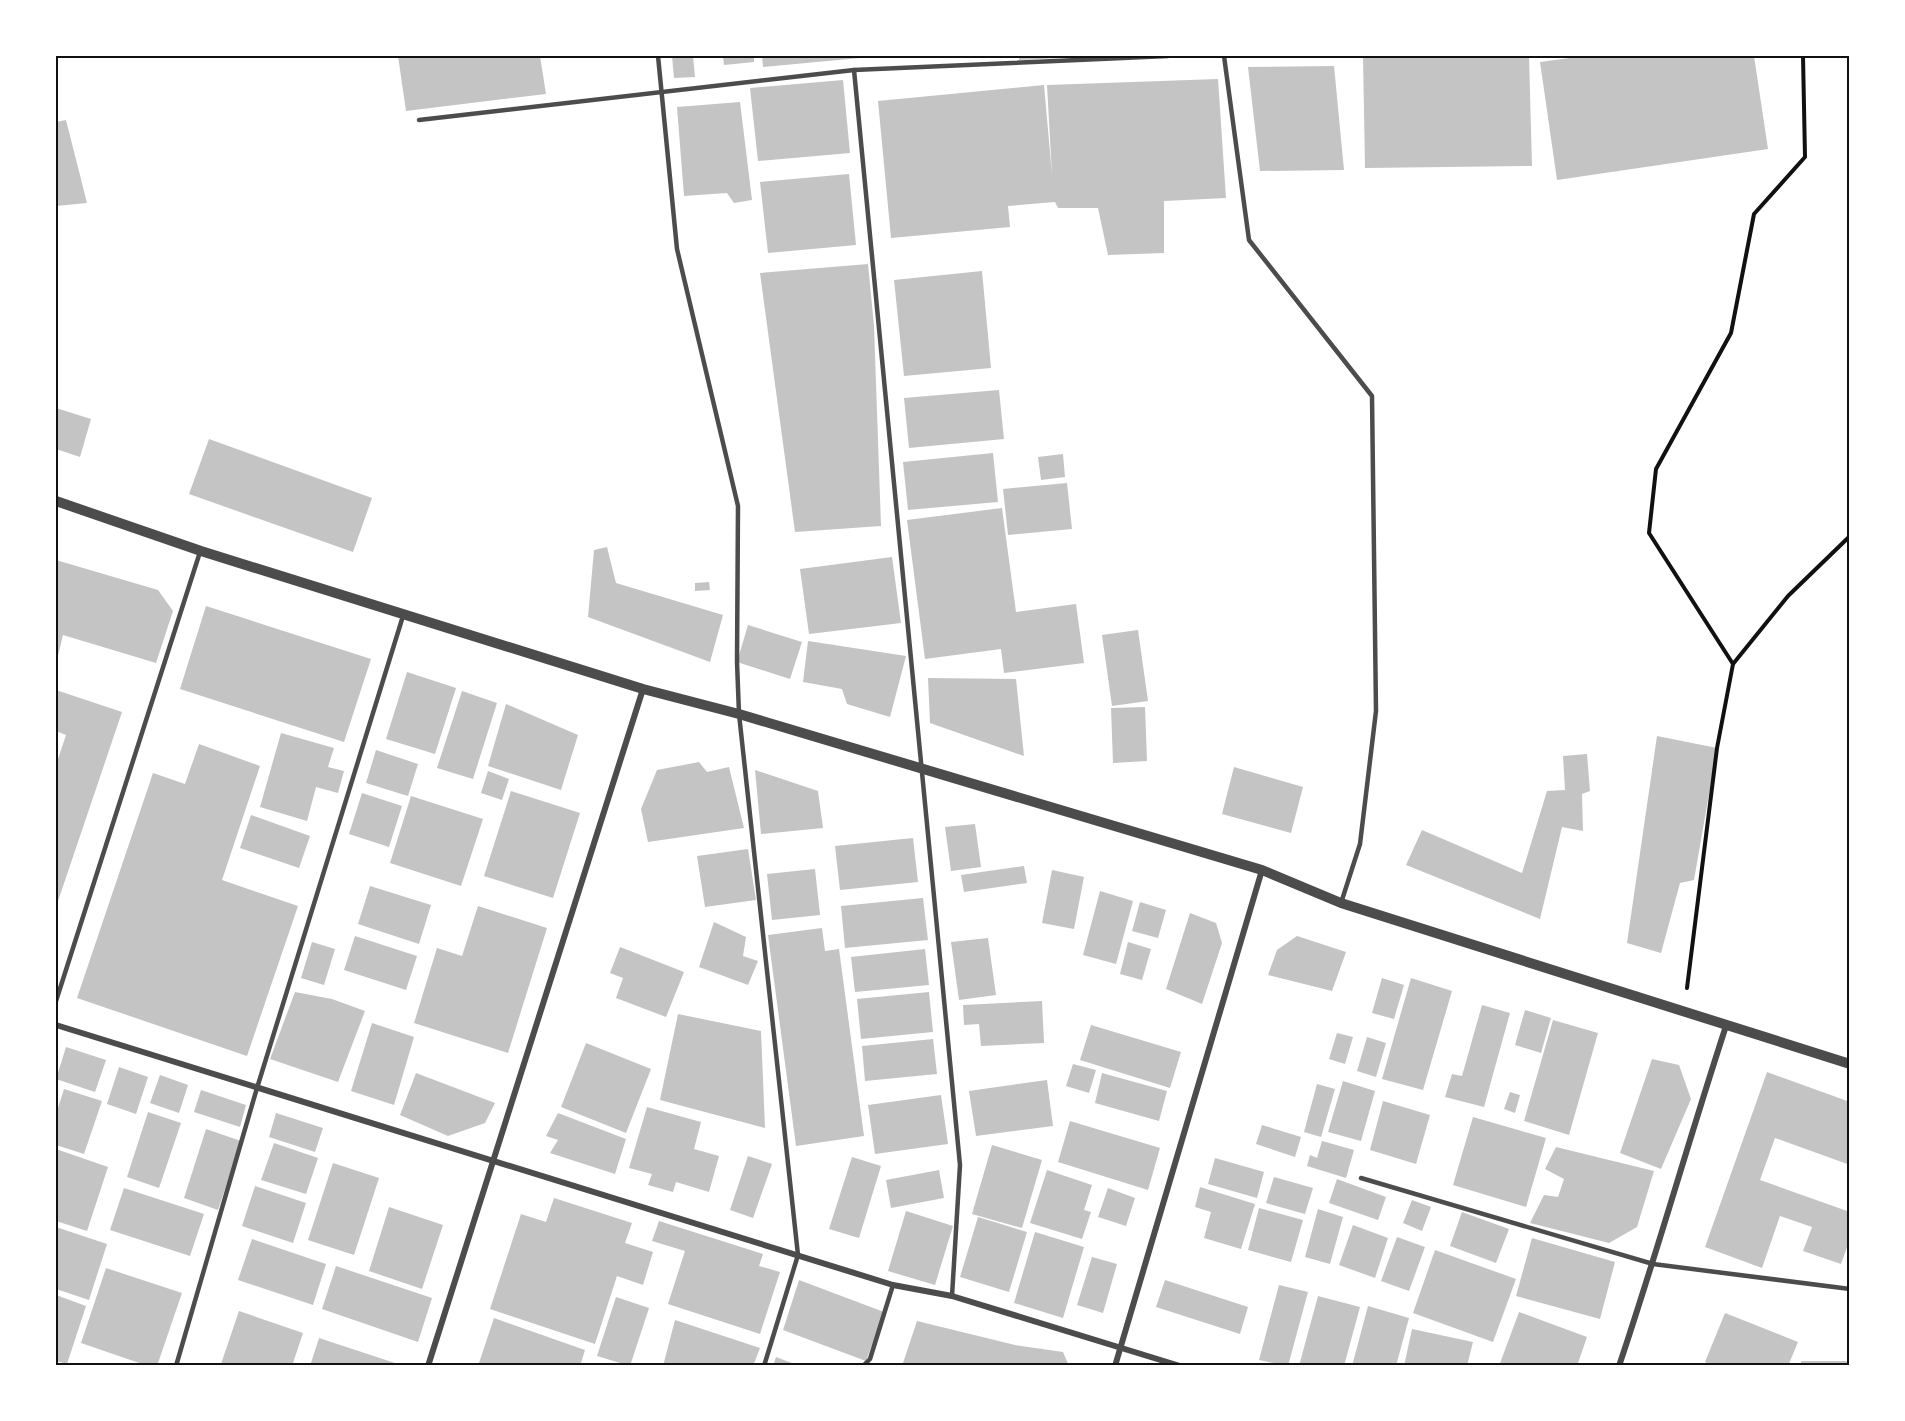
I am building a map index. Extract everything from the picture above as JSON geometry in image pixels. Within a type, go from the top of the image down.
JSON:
[{"type":"street","points":[[56,501],[201,551],[643,689],[739,714],[1262,870],[1341,903],[1850,1064]]},
{"type":"street","points":[[428,1365],[643,689]]},
{"type":"street","points":[[1115,1365],[1262,870]]},
{"type":"street","points":[[56,1025],[893,1285],[952,1296],[1180,1365]]},
{"type":"street","points":[[1619,1365],[1653,1264],[1692,1128],[1726,1026]]},
{"type":"lane","points":[[658,56],[677,249],[738,506],[736,662],[739,714],[798,1255],[764,1365]]},
{"type":"lane","points":[[420,120],[854,70],[1168,56]]},
{"type":"lane","points":[[1224,56],[1249,240],[1372,396],[1376,711],[1360,844],[1341,903]]},
{"type":"lane","points":[[854,70],[924,770],[960,1165],[952,1296]]},
{"type":"lane","points":[[56,1001],[201,551]]},
{"type":"lane","points":[[176,1365],[257,1088],[404,615]]},
{"type":"lane","points":[[1361,1178],[1653,1264],[1850,1289]]},
{"type":"lane","points":[[863,1365],[870,1359],[893,1285]]},
{"type":"path","points":[[1733,664],[1648,533],[1656,469],[1731,333],[1754,214],[1805,157],[1803,56]]},
{"type":"path","points":[[1684,1012],[1717,748],[1733,664],[1788,596],[1850,536]]},
{"type":"building","points":[[398,56],[540,56],[546,94],[406,111]]},
{"type":"building","points":[[672,56],[693,56],[695,77],[674,78]]},
{"type":"building","points":[[723,56],[754,56],[754,62],[724,65]]},
{"type":"building","points":[[762,56],[860,56],[860,58],[763,67]]},
{"type":"building","points":[[1019,56],[1081,56],[1081,57],[1019,60]]},
{"type":"building","points":[[1363,56],[1529,56],[1532,166],[1365,168]]},
{"type":"building","points":[[1584,56],[1754,56],[1768,149],[1557,180],[1540,62]]},
{"type":"building","points":[[1334,66],[1344,170],[1260,171],[1248,67]]},
{"type":"building","points":[[1218,79],[1226,198],[1164,201],[1164,253],[1108,255],[1098,208],[1058,208],[1055,202],[1008,206],[1010,227],[891,238],[878,101],[1044,85],[1052,175],[1047,85]]},
{"type":"building","points":[[843,80],[850,153],[758,161],[750,88]]},
{"type":"building","points":[[740,102],[752,200],[734,203],[727,193],[684,196],[677,107]]},
{"type":"building","points":[[66,120],[87,203],[56,206],[56,122]]},
{"type":"building","points":[[849,174],[856,245],[768,253],[760,182]]},
{"type":"building","points":[[868,264],[874,326],[881,526],[795,532],[760,273]]},
{"type":"building","points":[[982,271],[991,368],[904,376],[894,280]]},
{"type":"building","points":[[999,390],[1004,439],[909,448],[904,398]]},
{"type":"building","points":[[56,408],[91,419],[80,457],[56,449]]},
{"type":"building","points":[[209,439],[372,498],[353,552],[189,494]]},
{"type":"building","points":[[993,453],[998,502],[908,510],[903,462]]},
{"type":"building","points":[[1063,454],[1065,477],[1041,480],[1038,457]]},
{"type":"building","points":[[1067,483],[1072,529],[1008,535],[1003,489]]},
{"type":"building","points":[[1002,508],[1016,612],[1076,604],[1084,663],[1004,673],[1001,649],[925,659],[907,520]]},
{"type":"building","points":[[607,547],[616,583],[723,615],[710,662],[588,617],[594,550]]},
{"type":"building","points":[[892,557],[901,623],[809,634],[800,569]]},
{"type":"building","points":[[56,560],[158,590],[173,611],[156,663],[63,635],[56,664]]},
{"type":"building","points":[[709,582],[710,590],[695,591],[695,583]]},
{"type":"building","points":[[206,606],[371,659],[344,742],[180,689]]},
{"type":"building","points":[[748,625],[802,642],[790,679],[737,662]]},
{"type":"building","points":[[1138,630],[1148,701],[1112,706],[1102,635]]},
{"type":"building","points":[[808,641],[906,656],[890,717],[847,704],[842,689],[803,682]]},
{"type":"building","points":[[407,672],[456,688],[435,754],[386,739]]},
{"type":"building","points":[[928,678],[1016,679],[1024,756],[930,723]]},
{"type":"building","points":[[56,690],[122,712],[56,907],[56,765],[66,735],[56,731]]},
{"type":"building","points":[[462,691],[497,703],[473,779],[437,768]]},
{"type":"building","points":[[506,704],[578,735],[561,790],[488,766]]},
{"type":"building","points":[[1145,707],[1147,761],[1113,763],[1111,708]]},
{"type":"building","points":[[281,733],[334,748],[328,767],[344,771],[338,793],[316,787],[307,821],[260,807]]},
{"type":"building","points":[[1657,736],[1717,748],[1694,880],[1680,883],[1661,953],[1627,943]]},
{"type":"building","points":[[199,744],[260,766],[222,880],[298,906],[247,1056],[77,998],[153,773],[185,784]]},
{"type":"building","points":[[376,750],[418,764],[408,796],[366,783]]},
{"type":"building","points":[[1587,754],[1590,791],[1582,794],[1583,831],[1562,827],[1540,919],[1406,865],[1422,830],[1522,873],[1547,791],[1565,790],[1563,756]]},
{"type":"building","points":[[699,762],[707,772],[729,767],[744,828],[648,842],[641,809],[657,770]]},
{"type":"building","points":[[1234,767],[1303,787],[1291,833],[1222,814]]},
{"type":"building","points":[[755,770],[818,791],[823,828],[761,834]]},
{"type":"building","points":[[488,771],[509,779],[502,800],[481,793]]},
{"type":"building","points":[[511,791],[580,813],[553,898],[484,876]]},
{"type":"building","points":[[362,793],[402,806],[389,847],[349,834]]},
{"type":"building","points":[[411,796],[483,819],[461,886],[390,863]]},
{"type":"building","points":[[251,815],[310,836],[299,868],[240,848]]},
{"type":"building","points":[[975,824],[981,867],[951,871],[945,827]]},
{"type":"building","points":[[913,838],[918,882],[840,890],[835,846]]},
{"type":"building","points":[[748,849],[756,900],[705,907],[697,856]]},
{"type":"building","points":[[1024,866],[1027,883],[964,892],[961,875]]},
{"type":"building","points":[[815,869],[820,915],[772,920],[767,874]]},
{"type":"building","points":[[1052,870],[1084,877],[1074,929],[1042,923]]},
{"type":"building","points":[[370,886],[431,905],[419,944],[358,924]]},
{"type":"building","points":[[1100,891],[1133,901],[1116,964],[1083,955]]},
{"type":"building","points":[[923,898],[928,940],[845,948],[841,906]]},
{"type":"building","points":[[1140,902],[1166,910],[1158,938],[1132,931]]},
{"type":"building","points":[[478,906],[547,928],[508,1053],[414,1023],[437,948],[462,956]]},
{"type":"building","points":[[1190,913],[1216,923],[1222,943],[1202,1004],[1166,989]]},
{"type":"building","points":[[714,922],[746,937],[743,956],[758,961],[748,985],[699,967]]},
{"type":"building","points":[[822,928],[825,951],[839,949],[864,1136],[796,1146],[768,935]]},
{"type":"building","points":[[355,936],[417,956],[406,990],[344,970]]},
{"type":"building","points":[[1297,936],[1346,952],[1332,991],[1268,975],[1277,950]]},
{"type":"building","points":[[988,938],[996,995],[959,1000],[951,942]]},
{"type":"building","points":[[312,942],[335,949],[324,985],[301,978]]},
{"type":"building","points":[[1128,942],[1151,949],[1142,980],[1120,974]]},
{"type":"building","points":[[620,947],[684,972],[666,1017],[616,998],[623,978],[610,973]]},
{"type":"building","points":[[925,949],[929,985],[855,992],[851,957]]},
{"type":"building","points":[[1382,978],[1404,985],[1394,1019],[1372,1013]]},
{"type":"building","points":[[1411,978],[1452,991],[1423,1090],[1382,1079]]},
{"type":"building","points":[[295,992],[332,999],[365,1011],[338,1082],[270,1059]]},
{"type":"building","points":[[929,992],[933,1032],[861,1039],[857,999]]},
{"type":"building","points":[[1042,1001],[1044,1043],[981,1046],[979,1024],[964,1025],[963,1005]]},
{"type":"building","points":[[1482,1005],[1510,1013],[1484,1107],[1445,1097],[1452,1074],[1462,1076]]},
{"type":"building","points":[[1525,1010],[1551,1018],[1541,1053],[1515,1045]]},
{"type":"building","points":[[678,1014],[761,1031],[765,1128],[660,1100]]},
{"type":"building","points":[[1553,1020],[1598,1033],[1569,1135],[1524,1121]]},
{"type":"building","points":[[372,1023],[414,1037],[394,1105],[351,1091]]},
{"type":"building","points":[[1091,1025],[1181,1052],[1170,1088],[1080,1060]]},
{"type":"building","points":[[1337,1033],[1353,1037],[1345,1064],[1329,1059]]},
{"type":"building","points":[[1367,1037],[1386,1043],[1376,1077],[1357,1071]]},
{"type":"building","points":[[933,1039],[937,1074],[865,1081],[862,1046]]},
{"type":"building","points":[[586,1043],[651,1069],[626,1133],[561,1107]]},
{"type":"building","points":[[66,1047],[106,1060],[95,1092],[56,1079]]},
{"type":"building","points":[[1652,1059],[1679,1065],[1691,1099],[1661,1169],[1620,1153]]},
{"type":"building","points":[[1073,1064],[1096,1070],[1089,1093],[1066,1086]]},
{"type":"building","points":[[119,1067],[148,1077],[136,1114],[107,1104]]},
{"type":"building","points":[[1767,1072],[1850,1102],[1850,1165],[1775,1138],[1760,1180],[1850,1212],[1850,1239],[1841,1264],[1803,1251],[1812,1227],[1780,1216],[1762,1268],[1705,1247]]},
{"type":"building","points":[[416,1073],[495,1103],[485,1123],[448,1136],[400,1115]]},
{"type":"building","points":[[1102,1073],[1167,1091],[1159,1121],[1095,1103]]},
{"type":"building","points":[[160,1075],[188,1085],[179,1113],[150,1103]]},
{"type":"building","points":[[1047,1080],[1053,1126],[976,1136],[969,1091]]},
{"type":"building","points":[[1343,1081],[1375,1091],[1361,1141],[1328,1132]]},
{"type":"building","points":[[1317,1084],[1335,1089],[1321,1137],[1304,1132]]},
{"type":"building","points":[[64,1089],[102,1101],[84,1154],[56,1145],[56,1114]]},
{"type":"building","points":[[201,1090],[246,1105],[240,1127],[194,1112]]},
{"type":"building","points":[[1510,1092],[1520,1095],[1515,1113],[1504,1109]]},
{"type":"building","points":[[941,1095],[948,1144],[875,1154],[868,1105]]},
{"type":"building","points":[[1383,1101],[1430,1115],[1416,1164],[1370,1150]]},
{"type":"building","points":[[647,1107],[701,1122],[694,1149],[719,1156],[709,1192],[676,1182],[673,1192],[648,1185],[652,1174],[629,1168]]},
{"type":"building","points":[[148,1112],[181,1123],[159,1188],[127,1177]]},
{"type":"building","points":[[276,1113],[323,1128],[315,1152],[269,1137]]},
{"type":"building","points":[[558,1113],[626,1139],[615,1174],[550,1153],[558,1140],[546,1136]]},
{"type":"building","points":[[1473,1117],[1546,1138],[1526,1207],[1453,1185]]},
{"type":"building","points":[[1070,1121],[1160,1148],[1148,1190],[1058,1162]]},
{"type":"building","points":[[1262,1125],[1301,1137],[1295,1157],[1256,1144]]},
{"type":"building","points":[[206,1129],[241,1141],[218,1210],[184,1198]]},
{"type":"building","points":[[1322,1141],[1354,1150],[1346,1178],[1307,1166],[1310,1155],[1317,1158]]},
{"type":"building","points":[[274,1143],[318,1158],[306,1194],[261,1180]]},
{"type":"building","points":[[992,1145],[1042,1160],[1022,1228],[972,1214]]},
{"type":"building","points":[[1556,1147],[1654,1171],[1637,1227],[1609,1243],[1530,1223],[1544,1195],[1558,1197],[1564,1179],[1545,1169]]},
{"type":"building","points":[[56,1149],[108,1167],[87,1231],[56,1221]]},
{"type":"building","points":[[748,1156],[772,1164],[753,1218],[730,1210]]},
{"type":"building","points":[[852,1157],[881,1166],[859,1238],[829,1229]]},
{"type":"building","points":[[1215,1158],[1264,1172],[1257,1198],[1208,1184]]},
{"type":"building","points":[[333,1163],[379,1178],[354,1255],[308,1240]]},
{"type":"building","points":[[939,1170],[944,1198],[891,1208],[886,1180]]},
{"type":"building","points":[[1047,1170],[1092,1185],[1084,1210],[1091,1212],[1082,1239],[1030,1223]]},
{"type":"building","points":[[1274,1177],[1313,1188],[1305,1214],[1266,1203]]},
{"type":"building","points":[[1337,1179],[1386,1197],[1378,1220],[1329,1203]]},
{"type":"building","points":[[255,1186],[306,1203],[293,1243],[242,1226]]},
{"type":"building","points":[[1200,1187],[1255,1204],[1241,1249],[1204,1238],[1211,1212],[1195,1207]]},
{"type":"building","points":[[124,1188],[204,1214],[190,1256],[110,1230]]},
{"type":"building","points":[[1108,1188],[1135,1198],[1126,1226],[1098,1217]]},
{"type":"building","points":[[554,1198],[632,1223],[625,1243],[653,1252],[643,1285],[617,1276],[595,1344],[490,1309],[521,1214],[546,1222]]},
{"type":"building","points":[[1412,1200],[1431,1207],[1422,1231],[1403,1223]]},
{"type":"building","points":[[389,1207],[443,1225],[422,1289],[369,1271]]},
{"type":"building","points":[[1259,1208],[1303,1220],[1291,1262],[1248,1250]]},
{"type":"building","points":[[1318,1209],[1343,1217],[1330,1264],[1305,1257]]},
{"type":"building","points":[[906,1211],[953,1226],[935,1285],[888,1271]]},
{"type":"building","points":[[1462,1212],[1509,1229],[1496,1263],[1450,1246]]},
{"type":"building","points":[[978,1217],[1027,1232],[1009,1292],[960,1277]]},
{"type":"building","points":[[659,1221],[763,1254],[759,1266],[780,1272],[760,1334],[668,1304],[685,1251],[652,1241]]},
{"type":"building","points":[[1353,1225],[1388,1238],[1375,1278],[1339,1265]]},
{"type":"building","points":[[56,1227],[107,1244],[89,1300],[56,1289]]},
{"type":"building","points":[[1035,1232],[1084,1247],[1063,1318],[1014,1303]]},
{"type":"building","points":[[1397,1237],[1425,1247],[1409,1291],[1381,1281]]},
{"type":"building","points":[[1532,1238],[1615,1262],[1600,1319],[1516,1296]]},
{"type":"building","points":[[252,1239],[326,1264],[313,1305],[238,1280]]},
{"type":"building","points":[[1435,1250],[1516,1279],[1493,1342],[1413,1313]]},
{"type":"building","points":[[1092,1257],[1117,1264],[1103,1313],[1077,1305]]},
{"type":"building","points":[[336,1266],[432,1298],[418,1342],[322,1309]]},
{"type":"building","points":[[106,1268],[182,1293],[157,1366],[148,1366],[81,1343]]},
{"type":"building","points":[[799,1280],[884,1312],[866,1361],[783,1330]]},
{"type":"building","points":[[1165,1280],[1248,1307],[1240,1334],[1156,1307]]},
{"type":"building","points":[[1279,1285],[1308,1292],[1288,1366],[1259,1360]]},
{"type":"building","points":[[56,1295],[86,1306],[67,1364],[56,1361]]},
{"type":"building","points":[[1318,1296],[1360,1307],[1344,1366],[1299,1366]]},
{"type":"building","points":[[616,1297],[649,1308],[630,1366],[597,1356]]},
{"type":"building","points":[[1368,1306],[1409,1318],[1396,1366],[1352,1366]]},
{"type":"building","points":[[239,1311],[303,1333],[292,1366],[221,1364]]},
{"type":"building","points":[[1519,1312],[1587,1337],[1577,1366],[1499,1366]]},
{"type":"building","points":[[1725,1313],[1798,1342],[1788,1366],[1713,1366],[1705,1362]]},
{"type":"building","points":[[494,1318],[585,1350],[580,1366],[478,1366]]},
{"type":"building","points":[[675,1320],[760,1348],[753,1366],[663,1366]]},
{"type":"building","points":[[917,1321],[1015,1345],[1063,1352],[1069,1366],[902,1366]]},
{"type":"building","points":[[1412,1329],[1473,1342],[1467,1366],[1404,1366]]},
{"type":"building","points":[[319,1338],[401,1365],[401,1366],[310,1366]]},
{"type":"building","points":[[776,1357],[797,1365],[797,1366],[773,1366]]},
{"type":"building","points":[[1801,1361],[1850,1361],[1850,1366],[1801,1366]]}]
